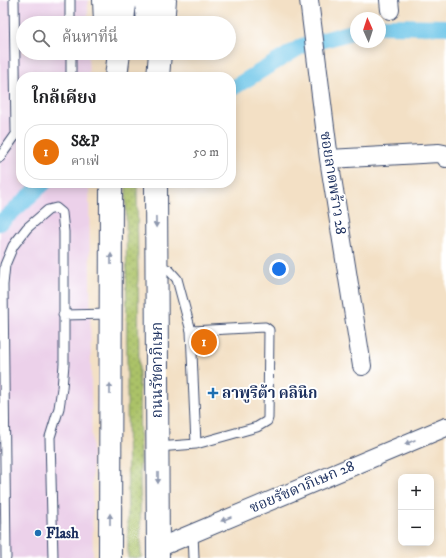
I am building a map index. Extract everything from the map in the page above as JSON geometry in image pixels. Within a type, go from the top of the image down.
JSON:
[{"type":"main road","points":[[104,0],[105,16]]},
{"type":"main road","points":[[124,16],[125,0]]},
{"type":"main road","points":[[146,0],[147,16]]},
{"type":"main road","points":[[163,16],[164,0]]},
{"type":"main road","points":[[108,60],[109,72]]},
{"type":"main road","points":[[117,72],[118,60]]},
{"type":"main road","points":[[152,60],[153,72]]},
{"type":"main road","points":[[158,72],[159,60]]},
{"type":"main road","points":[[110,558],[111,188]]},
{"type":"main road","name":"ถนนรัชดาภิเษก","points":[[156,188],[158,553]]},
{"type":"street","name":"ซอยลาดพร้าว 28","points":[[309,0],[329,159],[362,366]]},
{"type":"street","points":[[329,159],[439,153],[444,154],[446,158]]},
{"type":"street","name":"ซอยรัชดาภิเษก 28","points":[[158,553],[193,533],[446,427]]},
{"type":"lane","points":[[14,0],[16,53]]},
{"type":"lane","points":[[70,0],[70,16]]},
{"type":"lane","points":[[16,60],[17,72]]},
{"type":"lane","points":[[71,60],[71,72]]},
{"type":"lane","points":[[0,157],[16,137]]},
{"type":"lane","points":[[6,558],[3,285],[5,265],[13,246],[27,228],[48,210],[56,208],[62,214],[64,232],[64,364],[62,388],[50,437],[53,558]]},
{"type":"lane","points":[[157,265],[169,270],[177,279],[191,331],[196,444]]},
{"type":"lane","points":[[63,315],[110,314]]},
{"type":"lane","points":[[158,447],[196,444],[257,427],[267,421],[268,418],[269,330],[265,326],[191,331]]},
{"type":"lane","points":[[193,533],[194,558]]},
{"type":"shaded area","points":[[0,0],[88,0],[88,16],[16,16],[16,60],[88,60],[89,72],[16,72],[16,188],[89,188],[93,558],[0,558]]},
{"type":"green space","points":[[126,188],[137,188],[141,558],[128,558]]},
{"type":"waterway","points":[[386,26],[446,27]]},
{"type":"waterway","points":[[236,86],[302,46],[350,33]]},
{"type":"waterway","points":[[0,223],[38,188]]},
{"type":"place","name":"S&P","points":[[204,342]]},
{"type":"place","name":"ลาพูริต้า คลินิก","points":[[213,393]]},
{"type":"place","name":"Flash","points":[[38,533]]}]
